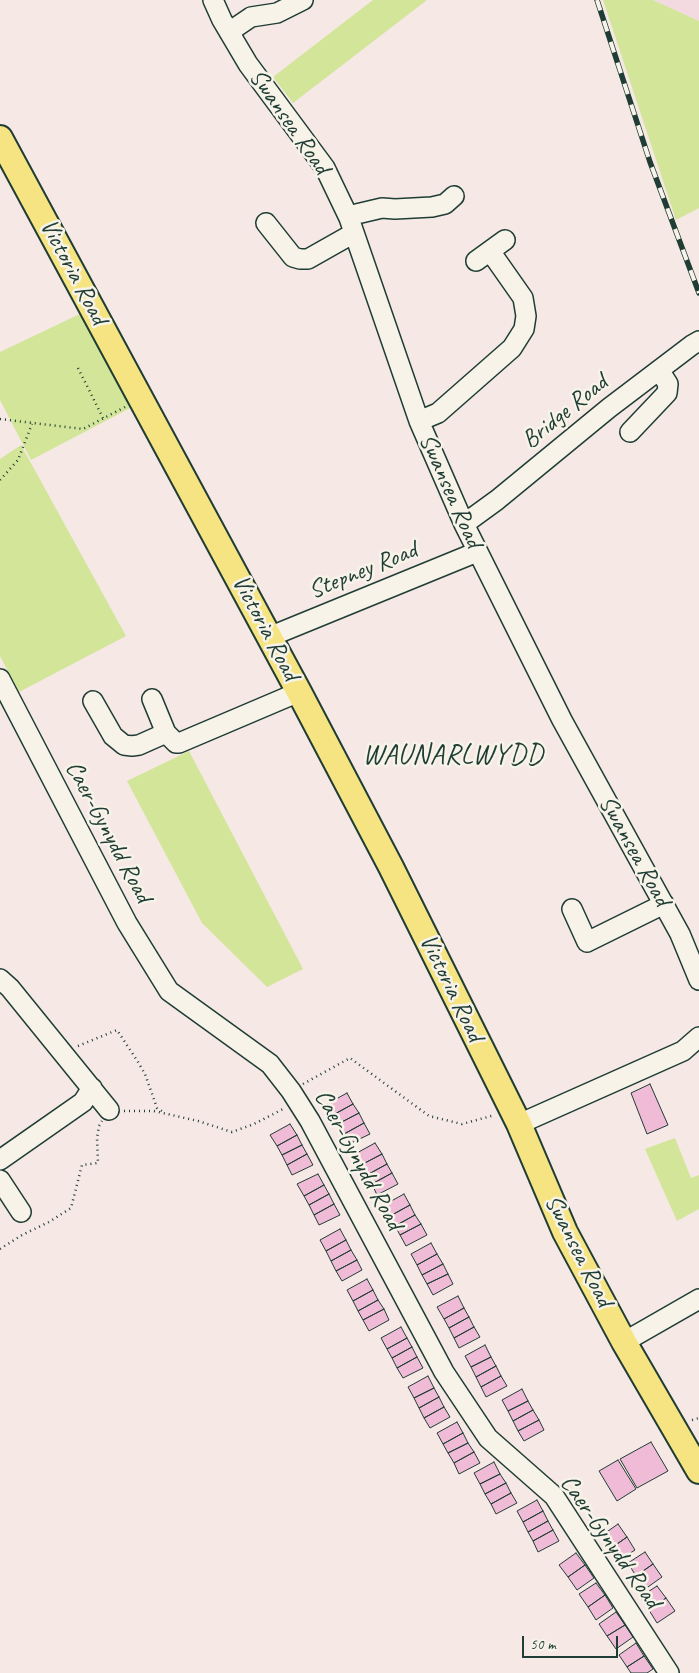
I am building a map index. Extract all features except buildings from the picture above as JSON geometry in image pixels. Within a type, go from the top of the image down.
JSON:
[{"type":"main road","name":"Victoria Road","points":[[0,138],[299,692],[391,868],[515,1117]]},
{"type":"main road","name":"Swansea Road","points":[[515,1117],[565,1232],[624,1342],[699,1472]]},
{"type":"street","name":"Swansea Road","points":[[212,0],[248,64],[325,168],[351,224],[419,421],[464,524],[562,720],[680,934],[699,980]]},
{"type":"street","points":[[229,32],[251,17],[277,14],[303,0]]},
{"type":"street","points":[[266,223],[293,257],[300,260],[308,259],[351,224],[382,208],[432,207],[445,204],[454,196]]},
{"type":"street","points":[[419,421],[438,413],[512,348],[524,329],[526,316],[523,298],[483,256],[505,240]]},
{"type":"street","name":"Bridge Road","points":[[464,524],[497,500],[609,408],[695,343]]},
{"type":"street","points":[[630,432],[667,393],[668,384],[659,370]]},
{"type":"street","name":"Stepney Road","points":[[269,637],[477,552]]},
{"type":"street","name":"Caer-Gynydd Road","points":[[0,679],[123,915],[169,991],[270,1064],[294,1096],[310,1121],[444,1372],[488,1438],[554,1496],[669,1673]]},
{"type":"street","points":[[152,700],[166,733],[176,744],[299,692]]},
{"type":"street","points":[[93,700],[109,731],[124,745],[139,745],[166,733]]},
{"type":"street","points":[[572,909],[587,942],[664,904]]},
{"type":"street","points":[[0,979],[63,1052],[111,1114]]},
{"type":"street","points":[[515,1117],[683,1051],[699,1037]]},
{"type":"street","points":[[0,1160],[83,1102],[92,1088]]},
{"type":"street","points":[[0,1180],[21,1212]]},
{"type":"street","points":[[624,1342],[699,1298]]},
{"type":"path","points":[[78,368],[103,418]]},
{"type":"path","points":[[0,419],[83,429],[141,398]]},
{"type":"path","points":[[0,480],[18,460],[32,424]]},
{"type":"path","points":[[63,1052],[117,1030],[142,1068],[157,1108],[169,1115]]},
{"type":"path","points":[[0,1249],[71,1208],[82,1165],[98,1163],[96,1148],[99,1126],[111,1114],[154,1111],[198,1121],[232,1132],[254,1124],[350,1058],[429,1116],[462,1124],[515,1117]]},
{"type":"shaded area","points":[[653,0],[699,0],[699,21]]},
{"type":"green space","points":[[373,0],[427,0],[293,103],[273,77]]},
{"type":"green space","points":[[603,0],[653,0],[699,21],[699,208],[676,220]]},
{"type":"green space","points":[[84,312],[134,406],[31,460],[0,400],[0,352]]},
{"type":"green space","points":[[21,445],[126,636],[19,692],[0,656],[0,459]]},
{"type":"green space","points":[[189,751],[303,969],[267,987],[202,923],[127,781]]},
{"type":"green space","points":[[675,1138],[691,1178],[699,1175],[699,1209],[677,1221],[645,1149]]},
{"type":"railway","points":[[597,0],[650,162],[699,293]]},
{"type":"district","name":"WAUNARLWYDD","points":[[453,756]]}]
